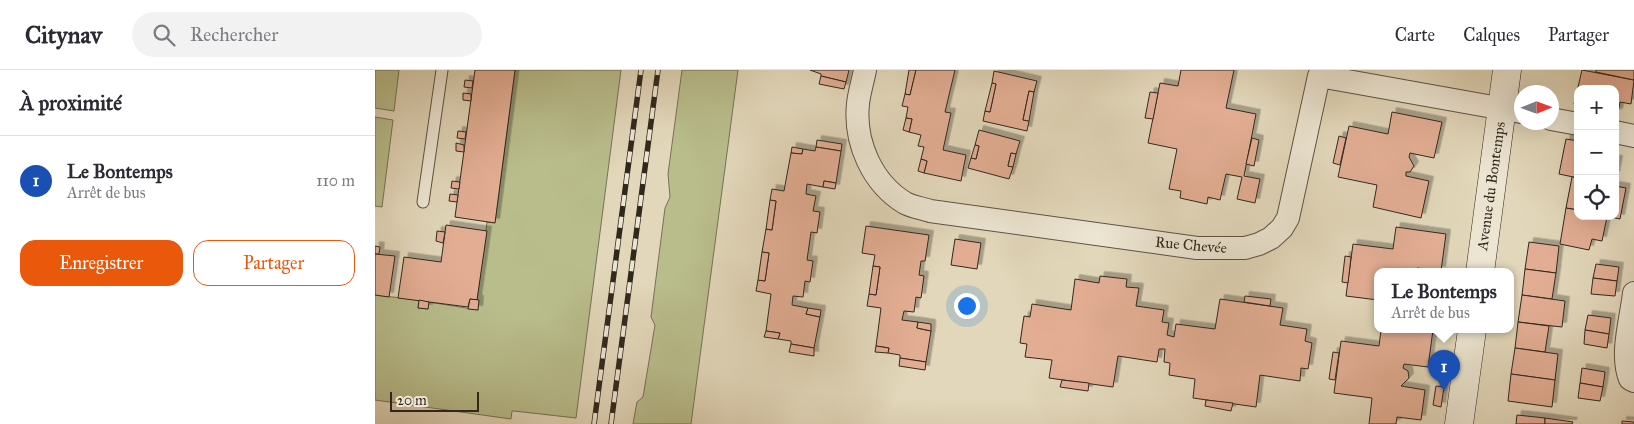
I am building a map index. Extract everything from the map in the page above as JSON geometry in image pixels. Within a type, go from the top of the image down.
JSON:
[{"type":"street","name":"Rue Chevée","points":[[865,70],[858,104],[858,128],[864,154],[881,183],[906,203],[930,211],[1197,248],[1245,248],[1265,241],[1282,228],[1288,218],[1320,73],[1512,110]]},
{"type":"street","name":"Avenue du Bontemps","points":[[1481,268],[1512,110],[1507,70]]},
{"type":"street","points":[[1559,120],[1574,123]]},
{"type":"street","points":[[1619,133],[1634,136]]},
{"type":"street","points":[[1634,294],[1626,357],[1627,371],[1630,379],[1634,381]]},
{"type":"street","points":[[1459,424],[1472,333]]},
{"type":"lane","points":[[423,202],[442,70]]},
{"type":"green space","points":[[375,70],[399,70],[394,111],[375,108]]},
{"type":"green space","points":[[515,70],[621,70],[576,418],[512,411],[511,419],[375,400],[375,295],[419,300],[418,308],[428,309],[429,302],[478,310],[477,300],[487,222],[495,222]]},
{"type":"green space","points":[[682,70],[738,70],[691,424],[633,424],[637,402],[643,397],[655,325],[651,317],[665,208],[670,197],[668,174]]},
{"type":"green space","points":[[375,117],[393,120],[382,207],[375,206]]},
{"type":"building","points":[[475,70],[515,70],[495,223],[455,217]]},
{"type":"building","points":[[810,70],[849,70],[846,82],[821,76],[821,74]]},
{"type":"building","points":[[909,70],[916,70],[910,95],[905,94]]},
{"type":"building","points":[[916,70],[955,70],[945,112],[951,113],[943,150],[966,155],[961,181],[924,173],[927,161],[921,159],[924,147],[918,146],[921,135],[909,132],[912,119],[906,118],[908,107],[902,106],[905,94],[910,95]]},
{"type":"building","points":[[1181,70],[1234,70],[1226,108],[1256,114],[1244,176],[1260,179],[1255,203],[1237,199],[1242,177],[1226,174],[1220,200],[1208,197],[1207,204],[1180,198],[1181,191],[1169,189],[1177,149],[1148,143],[1160,83],[1178,86]]},
{"type":"building","points":[[1582,70],[1634,80],[1631,104],[1620,102],[1619,108],[1619,85],[1578,85]]},
{"type":"building","points":[[1596,70],[1634,70],[1634,80],[1596,72]]},
{"type":"building","points":[[994,71],[1037,81],[1034,92],[1029,91],[1023,120],[1029,121],[1027,131],[983,121],[985,111],[990,112],[996,84],[992,83]]},
{"type":"building","points":[[821,76],[846,82],[844,89],[819,84]]},
{"type":"building","points":[[465,80],[473,81],[472,88],[464,87]]},
{"type":"building","points":[[992,83],[996,84],[990,112],[985,111]]},
{"type":"building","points":[[1029,91],[1034,92],[1029,121],[1023,120]]},
{"type":"building","points":[[1150,92],[1158,93],[1153,119],[1145,118]]},
{"type":"building","points":[[463,93],[471,94],[471,101],[463,100]]},
{"type":"building","points":[[1392,112],[1442,122],[1434,158],[1410,153],[1409,157],[1414,166],[1410,172],[1406,172],[1406,176],[1429,181],[1421,218],[1373,207],[1377,185],[1338,177],[1349,126],[1388,134]]},
{"type":"building","points":[[906,118],[912,119],[909,132],[903,130]]},
{"type":"building","points":[[979,130],[1020,141],[1016,154],[1011,153],[1008,166],[1013,167],[1009,179],[968,168],[971,158],[976,159],[979,146],[975,145]]},
{"type":"building","points":[[458,131],[466,132],[465,139],[457,138]]},
{"type":"building","points":[[1339,136],[1346,138],[1340,165],[1333,163]]},
{"type":"building","points":[[1252,138],[1259,140],[1254,166],[1246,164]]},
{"type":"building","points":[[1566,139],[1574,140],[1574,177],[1559,174]]},
{"type":"building","points":[[817,140],[842,144],[841,151],[816,147]]},
{"type":"building","points":[[456,143],[464,145],[464,152],[456,151]]},
{"type":"building","points":[[975,145],[979,146],[976,159],[971,158]]},
{"type":"building","points":[[792,147],[803,149],[802,154],[791,153]]},
{"type":"building","points":[[816,147],[841,151],[836,183],[824,181],[823,187],[807,184],[806,194],[816,196],[813,211],[820,212],[817,233],[811,232],[807,260],[813,261],[810,282],[805,281],[803,297],[793,296],[792,305],[808,308],[806,314],[820,317],[814,348],[791,344],[791,341],[778,339],[780,333],[766,331],[771,294],[756,291],[758,280],[765,281],[769,253],[762,252],[766,229],[772,230],[776,201],[770,200],[772,189],[784,191],[791,153],[802,154],[803,149],[815,151]]},
{"type":"building","points":[[1011,153],[1016,154],[1013,167],[1008,166]]},
{"type":"building","points":[[921,159],[927,161],[924,173],[918,171]]},
{"type":"building","points":[[1572,177],[1574,177],[1574,209],[1566,208]]},
{"type":"building","points":[[452,181],[460,182],[459,189],[451,188]]},
{"type":"building","points":[[824,181],[836,183],[835,189],[823,187]]},
{"type":"building","points":[[1619,187],[1626,188],[1619,219]]},
{"type":"building","points":[[450,194],[458,195],[457,202],[449,201]]},
{"type":"building","points":[[770,200],[776,201],[772,230],[766,229]]},
{"type":"building","points":[[1566,208],[1574,209],[1574,220],[1606,220],[1602,241],[1592,239],[1589,250],[1560,244]]},
{"type":"building","points":[[446,225],[487,231],[477,300],[470,299],[468,307],[398,298],[404,257],[441,262]]},
{"type":"building","points":[[866,226],[929,235],[925,261],[921,261],[919,275],[924,276],[921,298],[916,297],[914,312],[904,311],[902,320],[918,322],[917,328],[931,331],[926,362],[900,358],[900,355],[888,353],[889,348],[876,346],[881,308],[867,306],[869,294],[876,295],[880,267],[873,266],[875,255],[862,253]]},
{"type":"building","points":[[1396,227],[1446,234],[1441,268],[1374,268],[1374,300],[1346,296],[1353,244],[1393,249]]},
{"type":"building","points":[[437,231],[445,232],[443,243],[436,241]]},
{"type":"building","points":[[955,239],[981,243],[977,269],[951,265]]},
{"type":"building","points":[[1529,242],[1559,246],[1556,273],[1525,269]]},
{"type":"building","points":[[375,246],[380,247],[379,254],[375,254]]},
{"type":"building","points":[[762,252],[769,253],[765,281],[758,280]]},
{"type":"building","points":[[375,254],[395,256],[389,297],[375,295]]},
{"type":"building","points":[[1345,256],[1351,257],[1348,283],[1342,282]]},
{"type":"building","points":[[1596,264],[1619,267],[1617,281],[1593,278]]},
{"type":"building","points":[[873,266],[880,267],[876,295],[869,294]]},
{"type":"building","points":[[1525,269],[1556,273],[1552,299],[1522,295]]},
{"type":"building","points":[[1100,276],[1127,279],[1126,287],[1139,288],[1136,306],[1164,310],[1162,322],[1169,323],[1167,335],[1174,337],[1176,324],[1215,329],[1220,299],[1283,308],[1280,325],[1307,329],[1305,341],[1312,343],[1308,369],[1301,368],[1300,381],[1260,375],[1256,407],[1193,398],[1195,379],[1169,375],[1170,363],[1164,362],[1165,349],[1159,349],[1157,362],[1118,356],[1113,387],[1049,378],[1052,360],[1025,357],[1027,344],[1020,343],[1024,316],[1030,317],[1032,304],[1071,310],[1075,279],[1099,283]]},
{"type":"building","points":[[1593,278],[1617,281],[1615,296],[1591,294]]},
{"type":"building","points":[[1522,295],[1565,301],[1562,327],[1518,322]]},
{"type":"building","points":[[1245,296],[1271,299],[1270,306],[1244,302]]},
{"type":"building","points":[[470,299],[479,300],[478,310],[468,309]]},
{"type":"building","points":[[419,300],[429,302],[428,309],[418,308]]},
{"type":"building","points":[[808,308],[821,310],[820,317],[806,314]]},
{"type":"building","points":[[1588,315],[1611,318],[1609,334],[1585,330]]},
{"type":"building","points":[[918,322],[931,324],[931,331],[917,328]]},
{"type":"building","points":[[1518,322],[1549,326],[1545,352],[1515,348]]},
{"type":"building","points":[[1585,330],[1609,334],[1607,348],[1584,344]]},
{"type":"building","points":[[766,331],[780,333],[778,339],[764,337]]},
{"type":"building","points":[[1381,333],[1433,333],[1428,367],[1404,364],[1403,368],[1408,371],[1409,378],[1401,386],[1425,390],[1421,420],[1397,417],[1396,424],[1369,424],[1372,398],[1334,393],[1341,341],[1379,346]]},
{"type":"building","points":[[791,344],[814,348],[814,356],[789,352]]},
{"type":"building","points":[[876,346],[889,348],[888,353],[875,352]]},
{"type":"building","points":[[1515,348],[1558,354],[1555,380],[1511,374]]},
{"type":"building","points":[[1333,352],[1339,353],[1335,380],[1329,379]]},
{"type":"building","points":[[900,358],[926,362],[925,370],[899,366]]},
{"type":"building","points":[[1582,368],[1605,372],[1603,387],[1580,383]]},
{"type":"building","points":[[1511,374],[1555,380],[1552,407],[1508,401]]},
{"type":"building","points":[[1062,380],[1089,383],[1088,391],[1060,387]]},
{"type":"building","points":[[1580,383],[1603,387],[1600,401],[1578,398]]},
{"type":"building","points":[[1436,386],[1444,387],[1441,407],[1433,405]]},
{"type":"building","points":[[1206,400],[1233,403],[1231,411],[1205,406]]},
{"type":"building","points":[[1517,415],[1545,418],[1545,424],[1516,424]]},
{"type":"building","points":[[1545,418],[1573,422],[1572,424],[1545,424]]},
{"type":"building","points":[[1622,421],[1634,422],[1634,424],[1622,424]]},
{"type":"railway","points":[[594,424],[641,70]]},
{"type":"railway","points":[[611,424],[658,70]]},
{"type":"place","name":"Le Bontemps","points":[[1444,391]]}]
